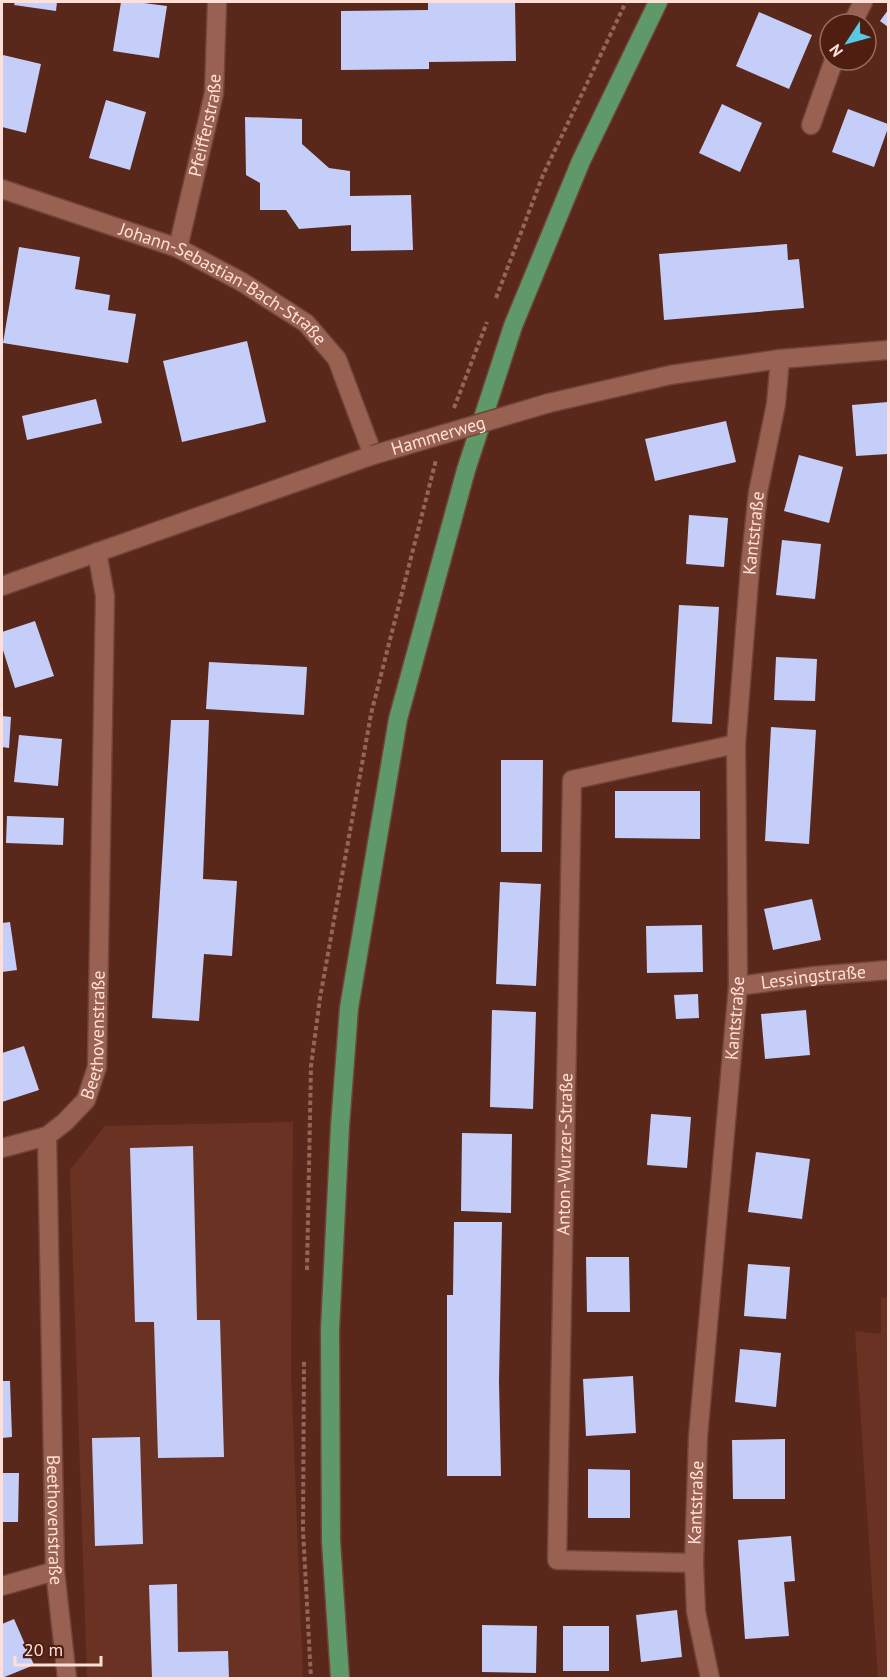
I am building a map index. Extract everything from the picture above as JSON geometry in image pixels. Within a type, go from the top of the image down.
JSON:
[{"type":"main road","points":[[340,1678],[331,1541],[330,1330],[339,1126],[349,1008],[398,719],[466,470],[513,326],[581,161],[654,5]]},
{"type":"street","name":"Pfeifferstraße","points":[[178,248],[214,93],[217,2]]},
{"type":"street","points":[[811,125],[830,72]]},
{"type":"street","name":"Johann-Sebastian-Bach-Straße","points":[[2,189],[178,248],[242,282],[306,323],[337,359],[373,455]]},
{"type":"street","name":"Hammerweg","points":[[2,586],[373,455],[549,403],[670,375],[780,359],[888,350]]},
{"type":"street","name":"Kantstraße","points":[[710,1678],[696,1612],[694,1563],[698,1437],[738,986],[736,744],[758,492],[776,404],[780,359]]},
{"type":"street","name":"Beethovenstraße","points":[[67,1678],[55,1571],[48,1136],[86,1100],[98,1067],[105,596],[97,552]]},
{"type":"street","name":"Anton-Wurzer-Straße","points":[[694,1563],[557,1560],[572,780],[736,744]]},
{"type":"street","name":"Lessingstraße","points":[[738,986],[814,976],[888,970]]},
{"type":"street","points":[[2,1148],[48,1136]]},
{"type":"street","points":[[2,1586],[55,1571]]},
{"type":"shaded area","points":[[293,1122],[291,1371],[303,1678],[87,1678],[70,1170],[105,1126]]},
{"type":"shaded area","points":[[881,1297],[888,1298],[888,1678],[878,1678],[855,1331],[881,1334]]},
{"type":"building","points":[[15,2],[57,2],[56,11],[14,5]]},
{"type":"building","points":[[121,2],[167,6],[159,58],[113,51]]},
{"type":"building","points":[[515,2],[516,61],[429,62],[429,69],[341,70],[341,11],[428,10],[428,3]]},
{"type":"building","points":[[888,10],[888,27],[880,21]]},
{"type":"building","points":[[759,12],[812,35],[789,89],[736,66]]},
{"type":"building","points":[[3,55],[41,64],[26,133],[2,127]]},
{"type":"building","points":[[106,100],[146,112],[130,170],[89,158]]},
{"type":"building","points":[[722,104],[762,123],[740,172],[699,153]]},
{"type":"building","points":[[848,109],[888,124],[874,167],[832,152]]},
{"type":"building","points":[[245,117],[302,119],[302,144],[329,168],[350,171],[350,196],[411,195],[413,250],[351,251],[351,225],[299,229],[286,210],[260,210],[260,183],[246,175]]},
{"type":"building","points":[[787,244],[788,260],[799,259],[804,308],[664,320],[659,254]]},
{"type":"building","points":[[19,247],[80,257],[75,289],[110,295],[108,310],[136,314],[128,363],[3,343]]},
{"type":"building","points":[[247,341],[266,422],[182,442],[163,361]]},
{"type":"building","points":[[96,399],[102,423],[27,440],[22,416]]},
{"type":"building","points":[[888,402],[888,454],[856,456],[852,405]]},
{"type":"building","points":[[726,421],[736,462],[655,481],[645,439]]},
{"type":"building","points":[[799,455],[843,467],[829,523],[784,511]]},
{"type":"building","points":[[689,515],[728,518],[724,567],[686,564]]},
{"type":"building","points":[[782,540],[821,544],[815,599],[776,595]]},
{"type":"building","points":[[679,605],[719,607],[712,724],[672,722]]},
{"type":"building","points":[[35,621],[54,676],[15,688],[2,647],[2,632]]},
{"type":"building","points":[[776,657],[817,659],[815,701],[774,700]]},
{"type":"building","points":[[209,662],[307,667],[304,715],[206,709]]},
{"type":"building","points":[[2,716],[11,717],[9,748],[2,747]]},
{"type":"building","points":[[171,720],[209,720],[203,879],[237,881],[232,956],[204,954],[199,1021],[152,1018]]},
{"type":"building","points":[[771,727],[816,730],[809,844],[765,841]]},
{"type":"building","points":[[19,735],[62,739],[58,786],[14,782]]},
{"type":"building","points":[[501,760],[543,760],[542,852],[501,852]]},
{"type":"building","points":[[615,791],[700,791],[700,839],[615,838]]},
{"type":"building","points":[[7,816],[64,818],[63,845],[6,843]]},
{"type":"building","points":[[500,882],[541,884],[536,986],[496,984]]},
{"type":"building","points":[[812,899],[821,940],[773,950],[764,909]]},
{"type":"building","points":[[10,922],[17,970],[2,972],[2,923]]},
{"type":"building","points":[[702,925],[703,972],[647,973],[646,926]]},
{"type":"building","points":[[698,994],[699,1018],[676,1019],[674,995]]},
{"type":"building","points":[[492,1010],[536,1012],[533,1109],[490,1107]]},
{"type":"building","points":[[806,1010],[810,1055],[765,1059],[761,1014]]},
{"type":"building","points":[[24,1046],[39,1090],[2,1102],[2,1053]]},
{"type":"building","points":[[651,1114],[691,1117],[687,1168],[647,1165]]},
{"type":"building","points":[[462,1133],[512,1134],[511,1213],[461,1211]]},
{"type":"building","points":[[193,1146],[197,1320],[220,1320],[224,1457],[158,1458],[154,1322],[135,1322],[130,1148]]},
{"type":"building","points":[[756,1152],[810,1159],[802,1219],[748,1212]]},
{"type":"building","points":[[454,1222],[502,1222],[499,1382],[501,1476],[447,1476],[447,1295],[453,1295]]},
{"type":"building","points":[[586,1257],[629,1257],[630,1312],[587,1312]]},
{"type":"building","points":[[748,1264],[790,1267],[786,1319],[744,1316]]},
{"type":"building","points":[[740,1349],[781,1353],[776,1407],[735,1402]]},
{"type":"building","points":[[633,1376],[636,1433],[586,1436],[583,1379]]},
{"type":"building","points":[[2,1381],[10,1381],[12,1437],[2,1438]]},
{"type":"building","points":[[140,1437],[143,1544],[95,1546],[92,1438]]},
{"type":"building","points":[[785,1439],[785,1499],[733,1499],[732,1440]]},
{"type":"building","points":[[588,1469],[630,1470],[630,1518],[588,1518]]},
{"type":"building","points":[[2,1473],[19,1473],[18,1522],[2,1522]]},
{"type":"building","points":[[791,1536],[795,1581],[784,1582],[789,1636],[745,1639],[738,1540]]},
{"type":"building","points":[[177,1584],[178,1652],[228,1651],[229,1678],[152,1678],[149,1585]]},
{"type":"building","points":[[677,1610],[682,1657],[641,1662],[636,1615]]},
{"type":"building","points":[[14,1619],[34,1665],[2,1678],[2,1624]]},
{"type":"building","points":[[482,1625],[537,1626],[536,1673],[482,1672]]},
{"type":"building","points":[[563,1626],[609,1626],[609,1671],[563,1671]]}]
